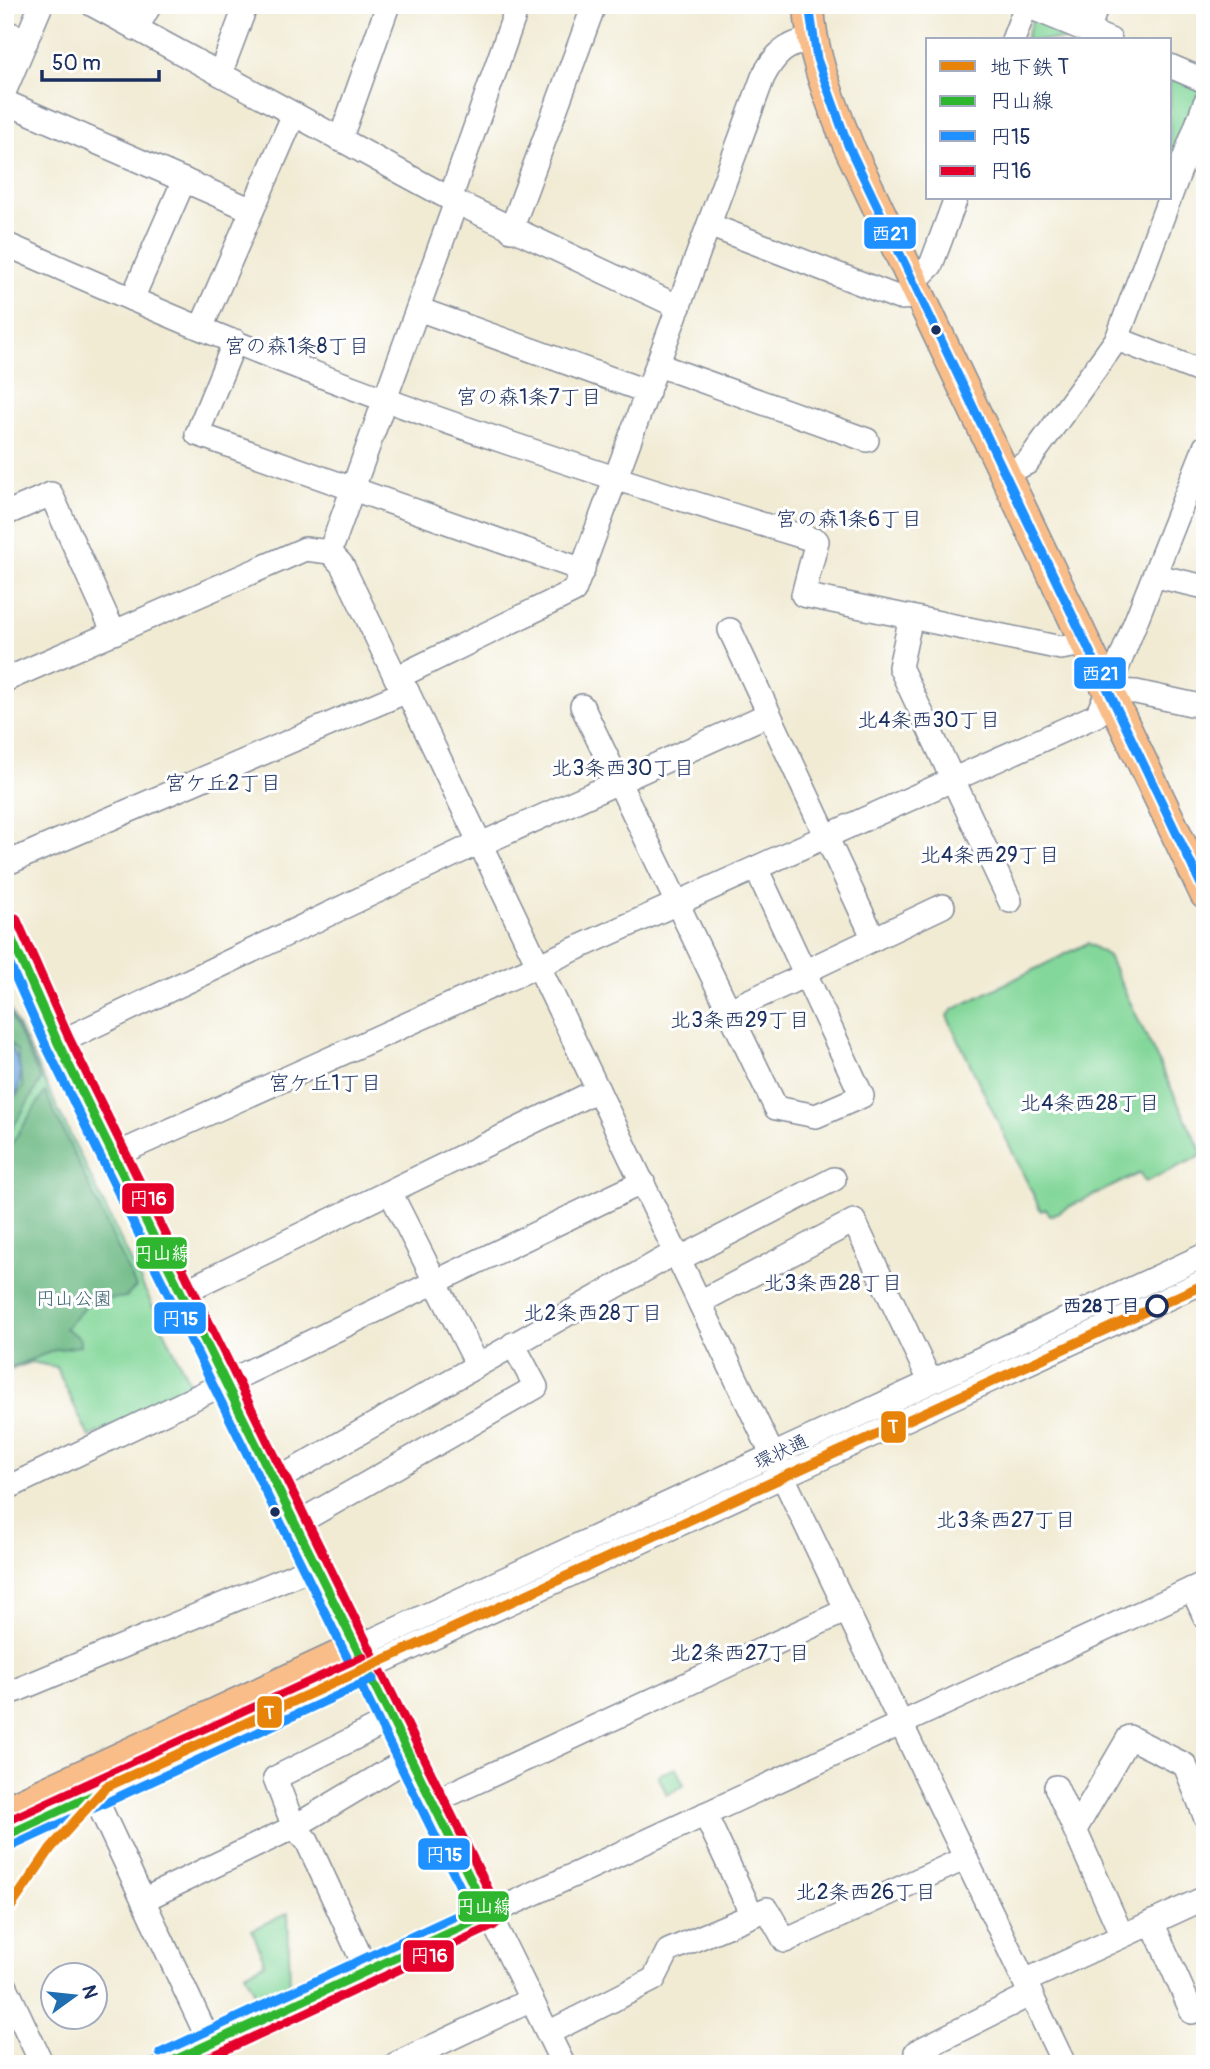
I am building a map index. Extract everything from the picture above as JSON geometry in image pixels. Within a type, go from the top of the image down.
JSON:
[{"type":"main road","points":[[808,5],[811,38],[827,92],[848,145],[1205,894]]},
{"type":"main road","points":[[5,923],[58,1043],[113,1156],[363,1658]]},
{"type":"main road","points":[[5,1836],[94,1795],[363,1658]]},
{"type":"main road","points":[[5,1811],[363,1658]]},
{"type":"street","points":[[5,90],[41,5]]},
{"type":"street","points":[[93,5],[453,201],[679,307]]},
{"type":"street","points":[[136,29],[150,5]]},
{"type":"street","points":[[220,74],[246,5]]},
{"type":"street","points":[[340,140],[388,5]]},
{"type":"street","points":[[330,552],[418,309],[518,5]]},
{"type":"street","points":[[511,230],[594,5]]},
{"type":"street","points":[[1014,38],[1025,5],[1105,38]]},
{"type":"street","points":[[1087,31],[1097,5]]},
{"type":"street","points":[[5,31],[26,42]]},
{"type":"street","points":[[5,864],[402,684],[574,591],[768,67],[774,56],[789,44],[811,38]]},
{"type":"street","points":[[1172,67],[1205,81]]},
{"type":"street","points":[[5,102],[252,210]]},
{"type":"street","points":[[1172,180],[1205,103]]},
{"type":"street","points":[[201,328],[294,114]]},
{"type":"street","points":[[132,299],[184,180]]},
{"type":"street","points":[[709,225],[899,298],[916,290],[931,265],[955,200]]},
{"type":"street","points":[[1004,474],[1027,463],[1117,339],[1164,200]]},
{"type":"street","points":[[5,244],[201,328],[385,398],[616,480],[817,541],[803,594],[1061,648],[1085,644]]},
{"type":"street","points":[[418,309],[648,392]]},
{"type":"street","points":[[1117,339],[1205,373]]},
{"type":"street","points":[[235,341],[197,434],[352,491],[583,570]]},
{"type":"street","points":[[658,365],[867,440]]},
{"type":"street","points":[[113,1156],[1097,715],[1156,576],[1205,447]]},
{"type":"street","points":[[5,514],[51,494],[114,633]]},
{"type":"street","points":[[5,680],[305,549],[330,552],[342,565],[480,843],[1064,2064]]},
{"type":"street","points":[[1156,576],[1205,587]]},
{"type":"street","points":[[911,617],[900,667],[1010,901]]},
{"type":"street","points":[[730,630],[874,939]]},
{"type":"street","points":[[1108,691],[1136,692],[1205,707]]},
{"type":"street","points":[[582,706],[776,1108],[816,1116],[862,1096],[756,868]]},
{"type":"street","points":[[58,1043],[480,843],[769,714]]},
{"type":"street","points":[[727,1011],[943,906]]},
{"type":"street","points":[[181,1293],[598,1090]]},
{"type":"street","points":[[275,1481],[477,1364],[677,1255],[834,1179]]},
{"type":"street","points":[[5,1489],[643,1182]]},
{"type":"street","points":[[390,1192],[477,1364]]},
{"type":"street","points":[[700,1302],[854,1222],[930,1381]]},
{"type":"street","name":"環状通","points":[[363,1658],[930,1381],[1205,1255]]},
{"type":"street","name":"環状通","points":[[363,1658],[783,1477],[1003,1372],[1205,1281]]},
{"type":"street","points":[[296,1524],[537,1387],[513,1344]]},
{"type":"street","points":[[5,1695],[316,1566]]},
{"type":"street","points":[[165,2064],[1198,1586],[1205,1617]]},
{"type":"street","points":[[433,1802],[847,1610]]},
{"type":"street","points":[[363,1658],[563,2064]]},
{"type":"street","points":[[367,1971],[307,1841],[295,1827],[275,1778],[392,1719]]},
{"type":"street","points":[[1076,1829],[1129,1737],[1185,1765],[1205,1816]]},
{"type":"street","points":[[143,1900],[295,1827],[411,1757]]},
{"type":"street","points":[[1056,1787],[1122,1936]]},
{"type":"street","points":[[94,1795],[210,2043]]},
{"type":"street","points":[[705,1814],[752,1915]]},
{"type":"street","points":[[548,2033],[654,1979],[668,1951],[752,1915],[767,1909],[785,1941],[966,1858]]},
{"type":"street","points":[[922,2064],[916,2052],[1122,1936],[1205,1898]]},
{"type":"street","points":[[1152,1922],[1192,2012],[1205,2006]]},
{"type":"street","points":[[5,1985],[43,2064]]},
{"type":"street","points":[[396,2064],[531,2000]]},
{"type":"green space","points":[[1033,18],[1082,38],[1026,38]]},
{"type":"green space","points":[[1172,75],[1202,87],[1172,161]]},
{"type":"green space","points":[[1088,943],[1108,956],[1203,1155],[1145,1182],[1140,1173],[1050,1216],[1046,1209],[1041,1211],[947,1016],[954,1009]]},
{"type":"green space","name":"円山公園","points":[[5,999],[192,1388],[89,1437],[56,1367],[31,1362],[5,1372]]},
{"type":"green space","points":[[5,1003],[41,1080],[5,1141],[5,1110],[23,1087],[17,1051],[5,1038]]},
{"type":"green space","points":[[45,1092],[136,1287],[126,1297],[91,1301],[65,1328],[80,1338],[80,1346],[55,1350],[5,1370],[5,1154]]},
{"type":"green space","points":[[676,1768],[684,1785],[667,1795],[658,1775]]},
{"type":"green space","points":[[288,1913],[290,1988],[260,2002],[245,1973],[265,1963],[252,1930]]},
{"type":"water","points":[[5,1042],[16,1058],[20,1075],[17,1092],[5,1108],[5,1093],[11,1076]]},
{"type":"metro line","name":"T","points":[[5,1915],[51,1848],[106,1787],[1205,1284]]},
{"type":"transit line","name":"西21","points":[[809,5],[817,59],[848,145],[1205,893]]},
{"type":"transit line","name":"円16","points":[[16,918],[69,1038],[500,1913],[499,1921],[493,1926],[195,2064]]},
{"type":"transit line","name":"円山線","points":[[5,924],[58,1043],[488,1915],[166,2064]]},
{"type":"transit line","name":"円15","points":[[5,954],[47,1048],[471,1909],[160,2053]]},
{"type":"transit line","name":"円16","points":[[5,1822],[363,1657]]},
{"type":"transit line","name":"円山線","points":[[5,1836],[368,1668]]},
{"type":"transit line","name":"円15","points":[[10,1847],[373,1679]]},
{"type":"place","name":"西28丁目","points":[[1157,1306]]},
{"type":"district","name":"宮の森1条8丁目","points":[[297,346]]},
{"type":"district","name":"宮の森1条7丁目","points":[[529,397]]},
{"type":"district","name":"宮の森1条6丁目","points":[[849,519]]},
{"type":"district","name":"北4条西30丁目","points":[[929,720]]},
{"type":"district","name":"北3条西30丁目","points":[[623,768]]},
{"type":"district","name":"宮ケ丘2丁目","points":[[223,783]]},
{"type":"district","name":"北4条西29丁目","points":[[990,855]]},
{"type":"district","name":"北3条西29丁目","points":[[740,1020]]},
{"type":"district","name":"宮ケ丘1丁目","points":[[325,1083]]},
{"type":"district","name":"北4条西28丁目","points":[[1090,1103]]},
{"type":"district","name":"北3条西28丁目","points":[[833,1283]]},
{"type":"district","name":"北2条西28丁目","points":[[593,1313]]},
{"type":"district","name":"北3条西27丁目","points":[[1006,1520]]},
{"type":"district","name":"北2条西27丁目","points":[[740,1653]]},
{"type":"district","name":"北2条西26丁目","points":[[866,1892]]}]
